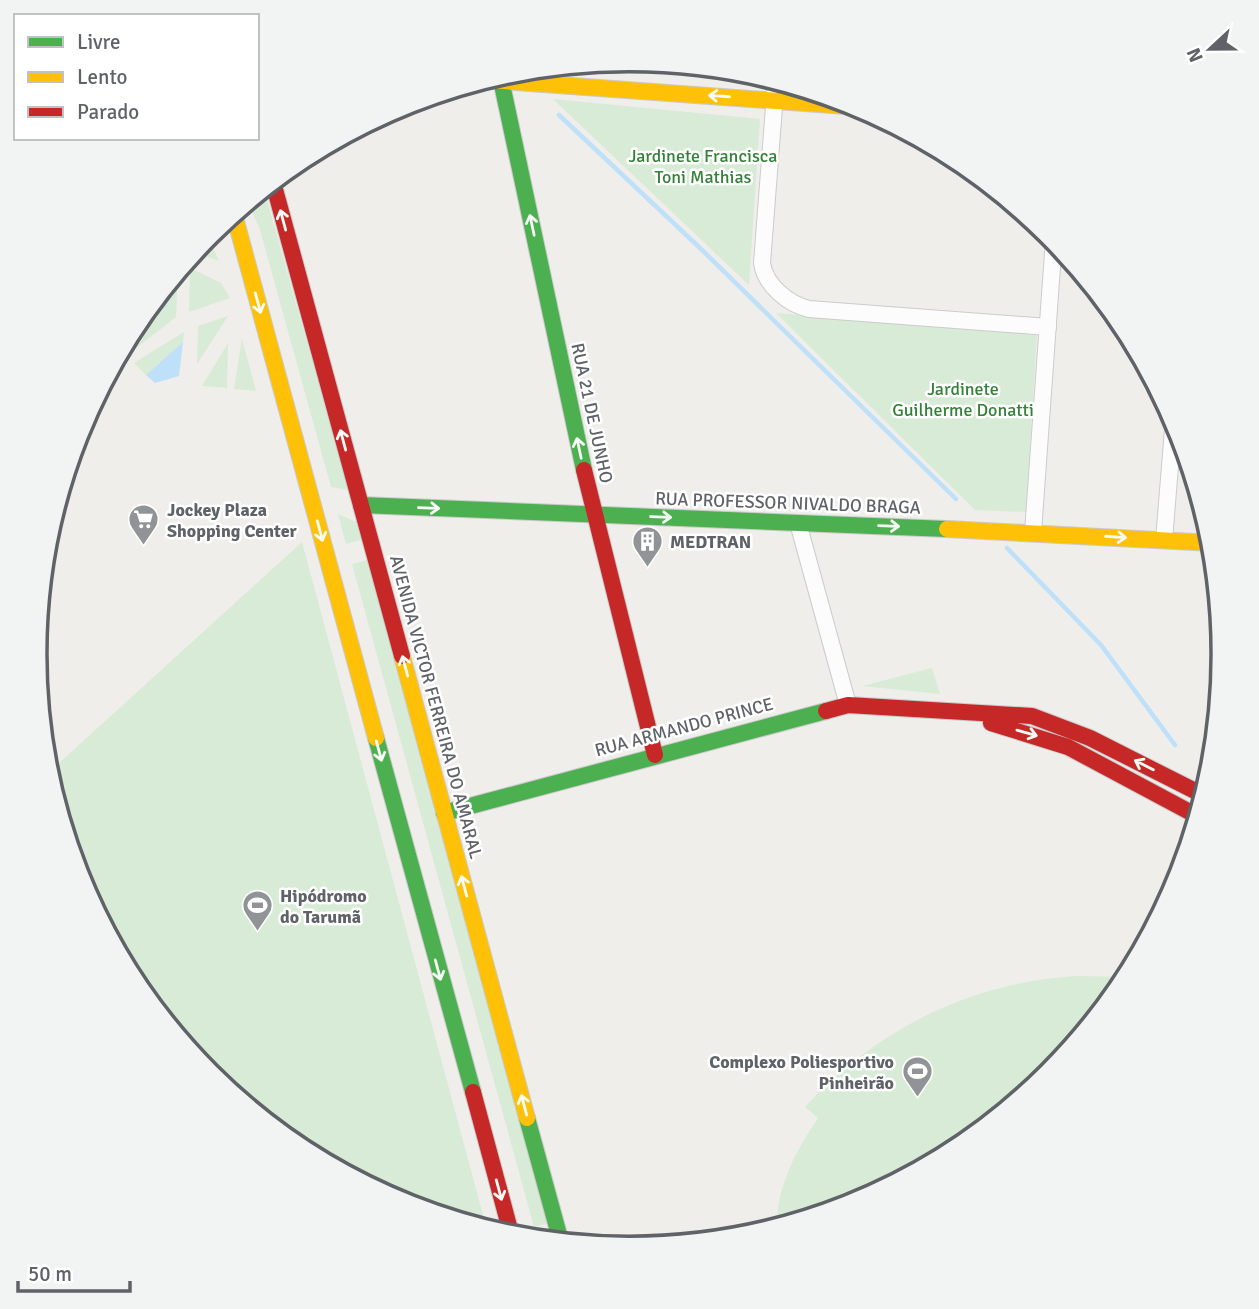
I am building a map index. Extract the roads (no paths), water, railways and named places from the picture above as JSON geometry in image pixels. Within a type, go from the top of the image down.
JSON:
[{"type":"main road","points":[[527,81],[819,104]]},
{"type":"main road","name":"RUA 21 DE JUNHO","points":[[498,87],[593,514],[655,755]]},
{"type":"main road","name":"AVENIDA VICTOR FERREIRA DO AMARAL","points":[[276,192],[557,1232]]},
{"type":"main road","points":[[237,225],[509,1224]]},
{"type":"main road","name":"RUA PROFESSOR NIVALDO BRAGA","points":[[303,465],[332,497],[361,506],[1032,532],[1201,542]]},
{"type":"main road","name":"RUA ARMANDO PRINCE","points":[[444,813],[848,705],[1009,713],[1061,725],[1195,791]]},
{"type":"main road","name":"RUA ARMANDO PRINCE","points":[[937,710],[1012,728],[1068,747],[1190,812]]},
{"type":"street","points":[[775,91],[762,262],[765,276],[781,294],[809,309],[1048,327]]},
{"type":"street","points":[[1032,532],[1053,256]]},
{"type":"street","points":[[1164,540],[1172,444]]},
{"type":"street","points":[[798,523],[848,705]]},
{"type":"water","points":[[183,342],[179,376],[155,383],[146,375]]},
{"type":"waterway","points":[[559,115],[700,248],[956,499]]},
{"type":"waterway","points":[[1007,548],[1101,645],[1175,745]]},
{"type":"place","name":"Jockey Plaza Shopping Center","points":[[144,547]]},
{"type":"place","name":"MEDTRAN","points":[[647,569]]},
{"type":"place","name":"Hipódromo do Tarumã","points":[[257,933]]},
{"type":"place","name":"Complexo Poliesportivo Pinheirão","points":[[917,1099]]},
{"type":"park label","name":"Jardinete Francisca Toni Mathias","points":[[703,166]]},
{"type":"park label","name":"Jardinete Guilherme Donatti","points":[[963,399]]}]
